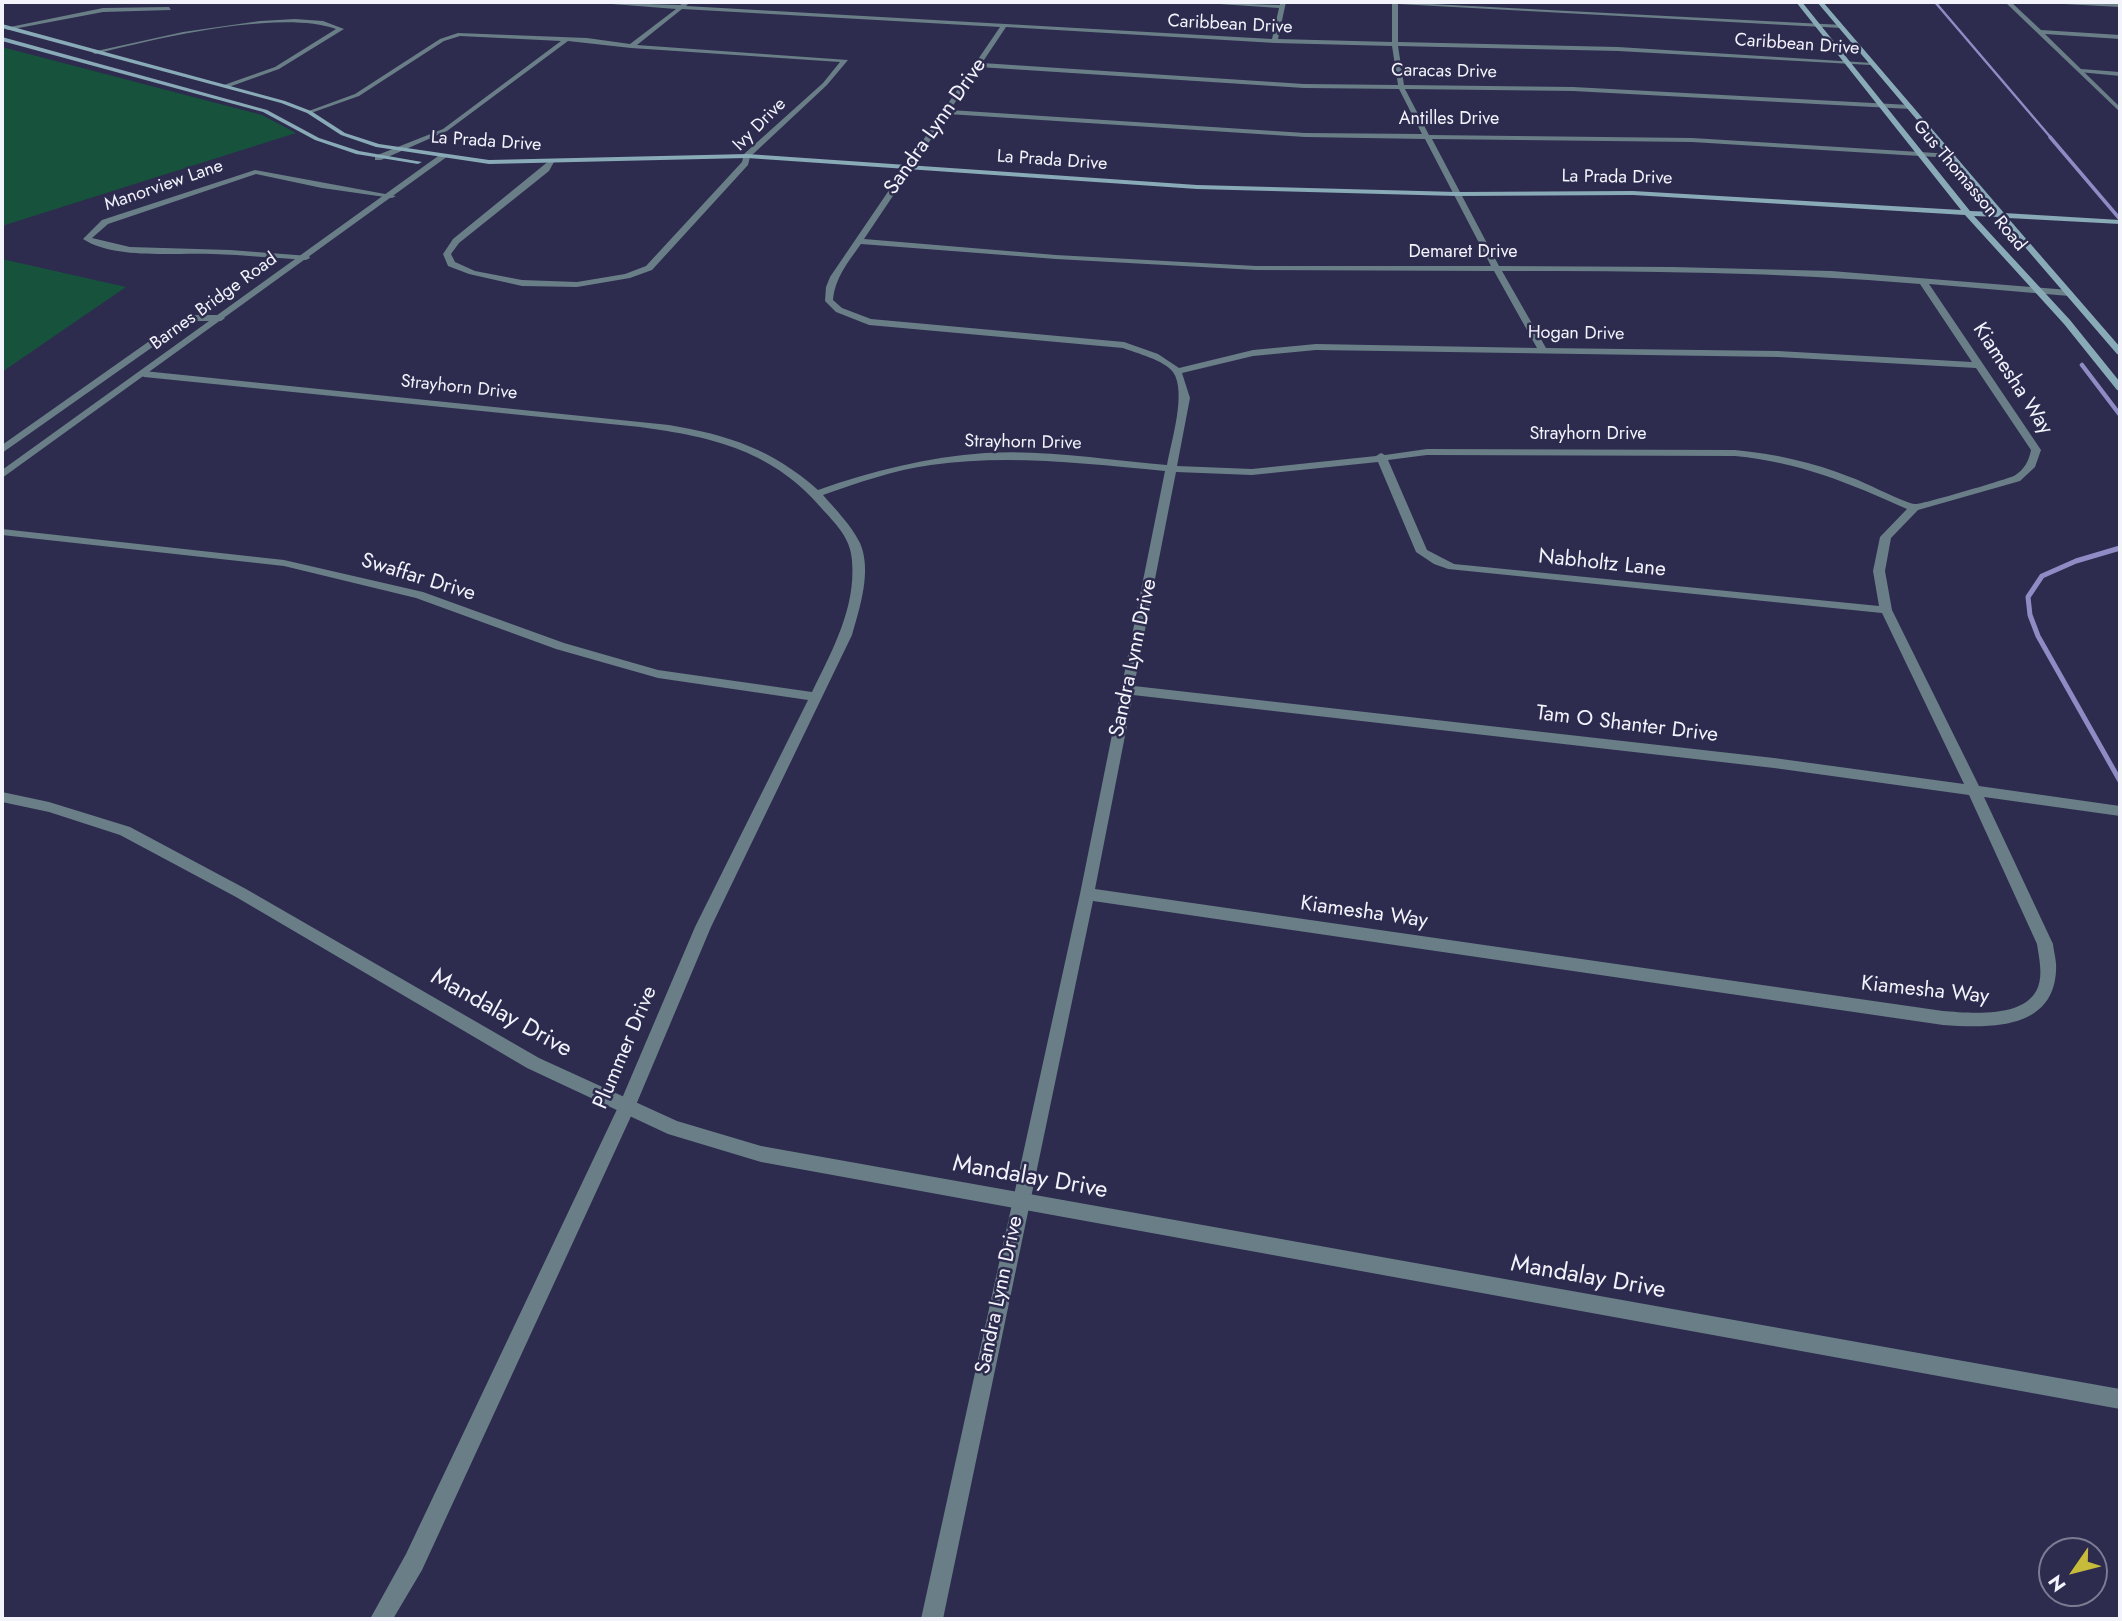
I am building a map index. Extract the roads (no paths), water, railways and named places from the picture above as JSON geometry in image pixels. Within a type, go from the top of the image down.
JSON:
[{"type":"main road","name":"Gus Thomasson Road","points":[[1798,2],[1968,213],[2120,388]]},
{"type":"main road","name":"Gus Thomasson Road","points":[[1821,2],[1870,63],[2120,352]]},
{"type":"main road","name":"La Prada Drive","points":[[5,27],[276,100],[309,112],[343,134],[397,150],[489,162],[548,165]]},
{"type":"main road","name":"La Prada Drive","points":[[2,39],[258,108],[287,120],[317,139],[378,158],[434,164],[548,165],[746,159],[1244,196],[1458,197],[1804,205],[2120,222]]},
{"type":"main road","points":[[258,108],[276,100]]},
{"type":"main road","name":"La Prada Drive","points":[[1804,205],[2120,231]]},
{"type":"street","name":"Caribbean Drive","points":[[589,2],[1275,41],[1395,46],[1618,49],[1870,63]]},
{"type":"street","points":[[631,46],[689,2]]},
{"type":"street","points":[[1192,2],[1283,4],[1275,41]]},
{"type":"street","points":[[1544,350],[1496,268],[1401,87],[1395,46],[1395,2],[1841,26]]},
{"type":"street","points":[[2008,2],[2120,110]]},
{"type":"street","points":[[2064,2],[2120,5]]},
{"type":"street","points":[[792,14],[799,8]]},
{"type":"street","points":[[5,27],[103,10],[169,9]]},
{"type":"street","points":[[95,52],[162,36],[243,25],[314,23],[335,25],[341,29],[276,68],[226,86]]},
{"type":"street","name":"Sandra Lynn Drive","points":[[932,1619],[1087,894],[1185,398],[1177,371],[1155,356],[1124,345],[869,322],[833,306],[828,297],[834,277],[1004,26]]},
{"type":"street","points":[[2039,32],[2120,37]]},
{"type":"street","name":"Ivy Drive","points":[[309,112],[357,95],[442,40],[460,34],[567,39],[631,46],[845,60],[825,84],[746,159],[649,268],[632,276],[582,284],[555,284],[481,275],[451,264],[447,254],[462,235],[548,165]]},
{"type":"street","points":[[378,158],[446,130],[567,39]]},
{"type":"street","name":"Caracas Drive","points":[[979,65],[1304,86],[1615,90],[1910,107]]},
{"type":"street","points":[[2081,71],[2120,74]]},
{"type":"street","name":"Antilles Drive","points":[[946,112],[1305,135],[1692,140],[1951,156]]},
{"type":"street","name":"Barnes Bridge Road","points":[[2,475],[444,156]]},
{"type":"street","name":"Manorview Lane","points":[[306,258],[200,250],[134,250],[101,245],[87,239],[106,222],[255,172],[266,171],[285,179],[392,196]]},
{"type":"street","name":"Demaret Drive","points":[[858,241],[1228,267],[1307,270],[1673,269],[1831,274],[2069,293]]},
{"type":"street","name":"Kiamesha Way","points":[[1087,894],[1943,1018],[2006,1020],[2025,1013],[2040,999],[2048,982],[2050,963],[2045,944],[1886,610],[1879,571],[1886,537],[1914,508],[2016,479],[2027,471],[2035,460],[2036,450],[1923,282]]},
{"type":"street","points":[[2,450],[178,325],[195,318],[221,318]]},
{"type":"street","name":"Hogan Drive","points":[[1177,371],[1253,353],[1317,347],[1778,354],[1977,365]]},
{"type":"street","name":"Strayhorn Drive","points":[[144,374],[678,428],[745,447],[787,467],[818,493],[856,480],[928,462],[987,456],[1057,458],[1172,469],[1252,472],[1333,465],[1381,456],[1427,452],[1765,455],[1825,469],[1914,508]]},
{"type":"street","name":"Nabholtz Lane","points":[[1381,456],[1422,552],[1452,567],[1886,610]]},
{"type":"street","name":"Plummer Drive","points":[[381,1619],[414,1562],[626,1106],[703,927],[846,635],[859,588],[857,549],[818,493]]},
{"type":"street","name":"Swaffar Drive","points":[[2,532],[284,563],[419,596],[560,646],[659,674],[817,697]]},
{"type":"street","name":"Tam O Shanter Drive","points":[[1128,690],[1566,738],[2118,810]]},
{"type":"street","name":"Mandalay Drive","points":[[2,797],[49,807],[125,831],[241,893],[533,1063],[674,1128],[761,1154],[2120,1399]]},
{"type":"waterway","points":[[1935,2],[2052,139]]},
{"type":"waterway","points":[[2050,137],[2119,218]]},
{"type":"waterway","points":[[2082,365],[2120,415]]},
{"type":"waterway","points":[[2120,548],[2076,561],[2042,576],[2028,597],[2030,615],[2038,636],[2120,781]]}]
